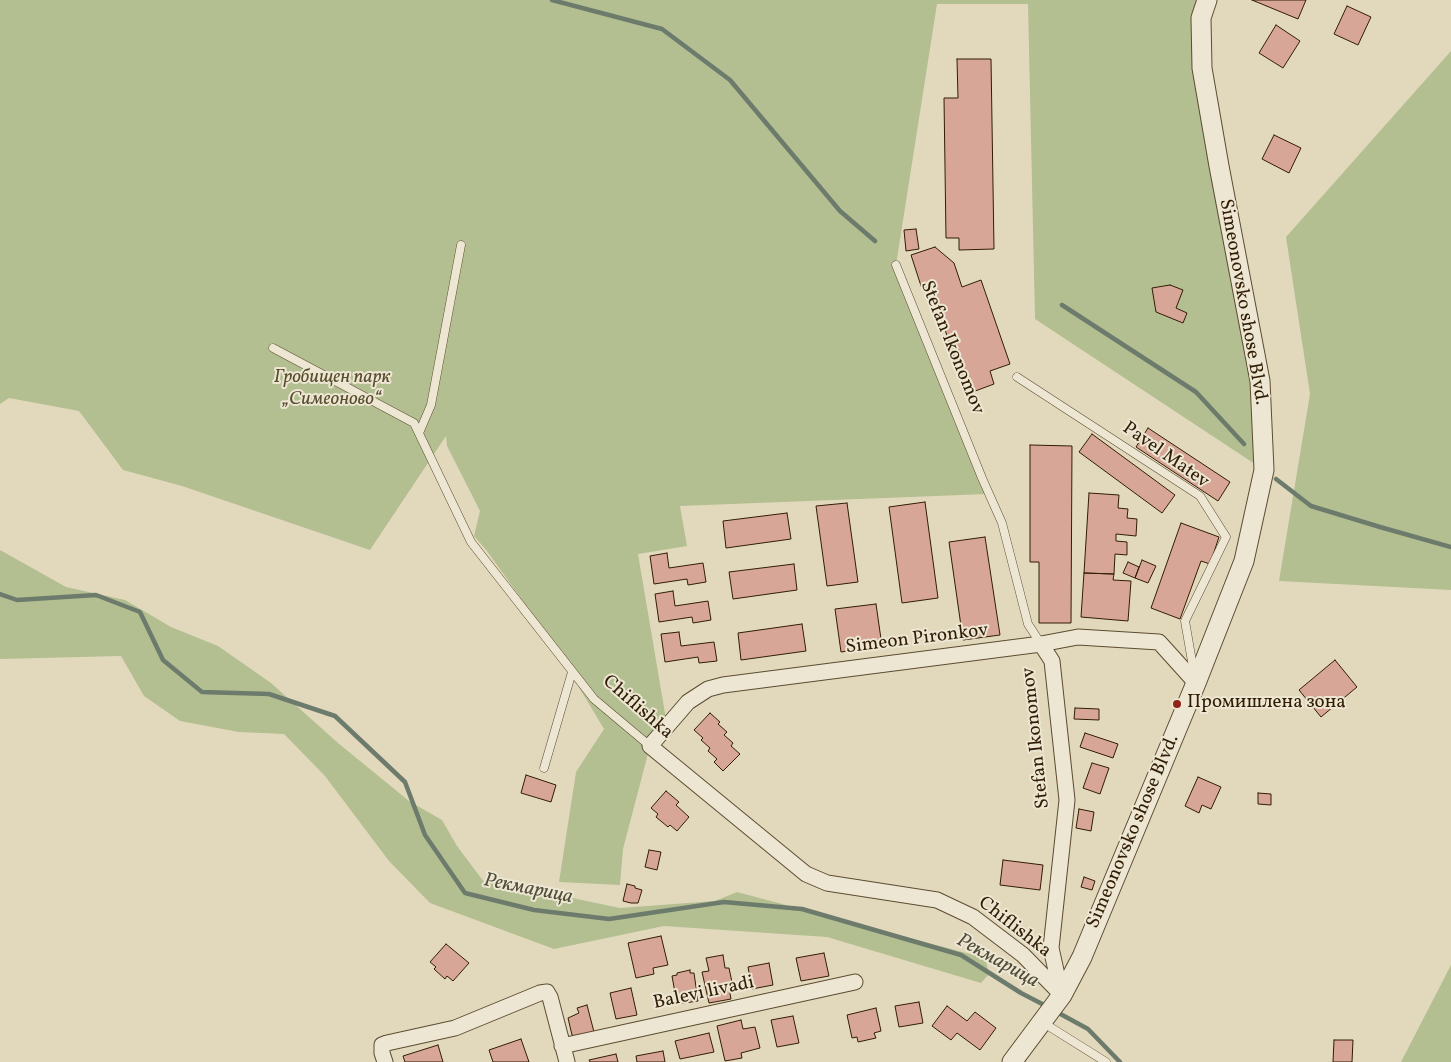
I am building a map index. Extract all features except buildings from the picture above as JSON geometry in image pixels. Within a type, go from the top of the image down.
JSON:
[{"type":"street","name":"Simeonovsko shose Blvd.","points":[[1012,1062],[1059,998],[1082,957],[1196,683],[1244,561],[1264,470],[1260,381],[1218,166],[1202,68],[1202,18],[1207,0]]},
{"type":"street","name":"Simeon Pironkov","points":[[650,746],[688,702],[708,689],[724,685],[1042,644],[1078,637],[1159,642],[1196,683]]},
{"type":"street","name":"Stefan Ikonomov","points":[[1042,644],[1052,661],[1067,800],[1050,948],[1059,998]]},
{"type":"street","name":"Chiflishka","points":[[650,746],[806,874],[826,883],[937,900],[973,917],[1023,955],[1059,998]]},
{"type":"street","name":"Balevi livadi","points":[[562,1046],[855,982]]},
{"type":"street","points":[[385,1062],[382,1046],[387,1042],[455,1028],[540,993],[547,992],[550,997],[566,1062]]},
{"type":"lane","points":[[419,433],[431,405],[461,245]]},
{"type":"lane","name":"Stefan Ikonomov","points":[[896,265],[1002,523],[1028,624],[1042,644]]},
{"type":"lane","name":"Chiflishka","points":[[273,348],[414,423],[471,542],[594,699],[650,746]]},
{"type":"lane","name":"Pavel Matev","points":[[1017,378],[1200,496],[1226,537],[1185,621],[1196,683]]},
{"type":"lane","points":[[544,768],[572,672]]},
{"type":"lane","points":[[1044,1019],[1106,1062]]},
{"type":"green space","name":"Гробищен парк „Симеоново“","points":[[0,0],[1207,0],[1201,18],[1219,166],[1264,470],[1035,319],[1028,4],[937,4],[896,265],[987,494],[680,506],[687,546],[638,554],[667,725],[650,746],[623,849],[620,885],[559,882],[576,772],[604,729],[550,639],[487,551],[474,536],[480,511],[447,446],[446,436],[370,550],[182,486],[123,470],[79,411],[9,398],[0,404]]},
{"type":"green space","points":[[1451,51],[1451,590],[1279,581],[1310,394],[1286,237]]},
{"type":"green space","points":[[0,550],[66,587],[125,600],[171,627],[218,646],[271,683],[338,743],[409,801],[442,820],[457,846],[484,882],[520,887],[620,908],[715,901],[737,892],[985,958],[989,974],[981,983],[827,937],[664,926],[554,949],[430,903],[389,861],[325,776],[284,734],[239,732],[180,721],[144,696],[121,656],[0,659]]},
{"type":"green space","points":[[1451,965],[1451,1062],[1401,1062]]},
{"type":"waterway","points":[[552,0],[662,29],[730,80],[840,211],[875,241]]},
{"type":"waterway","points":[[1062,305],[1196,392],[1244,444]]},
{"type":"waterway","points":[[1276,479],[1311,506],[1451,547]]},
{"type":"waterway","name":"Рекмарица","points":[[0,594],[17,600],[96,595],[140,612],[163,660],[202,692],[269,694],[335,716],[405,782],[425,835],[465,893],[534,910],[609,919],[724,902],[802,909],[961,955],[1021,993],[1048,1007]]},
{"type":"waterway","name":"Рекмарица","points":[[1055,1011],[1088,1029],[1120,1062]]},
{"type":"place","name":"Промишлена зона","points":[[1177,704]]}]
